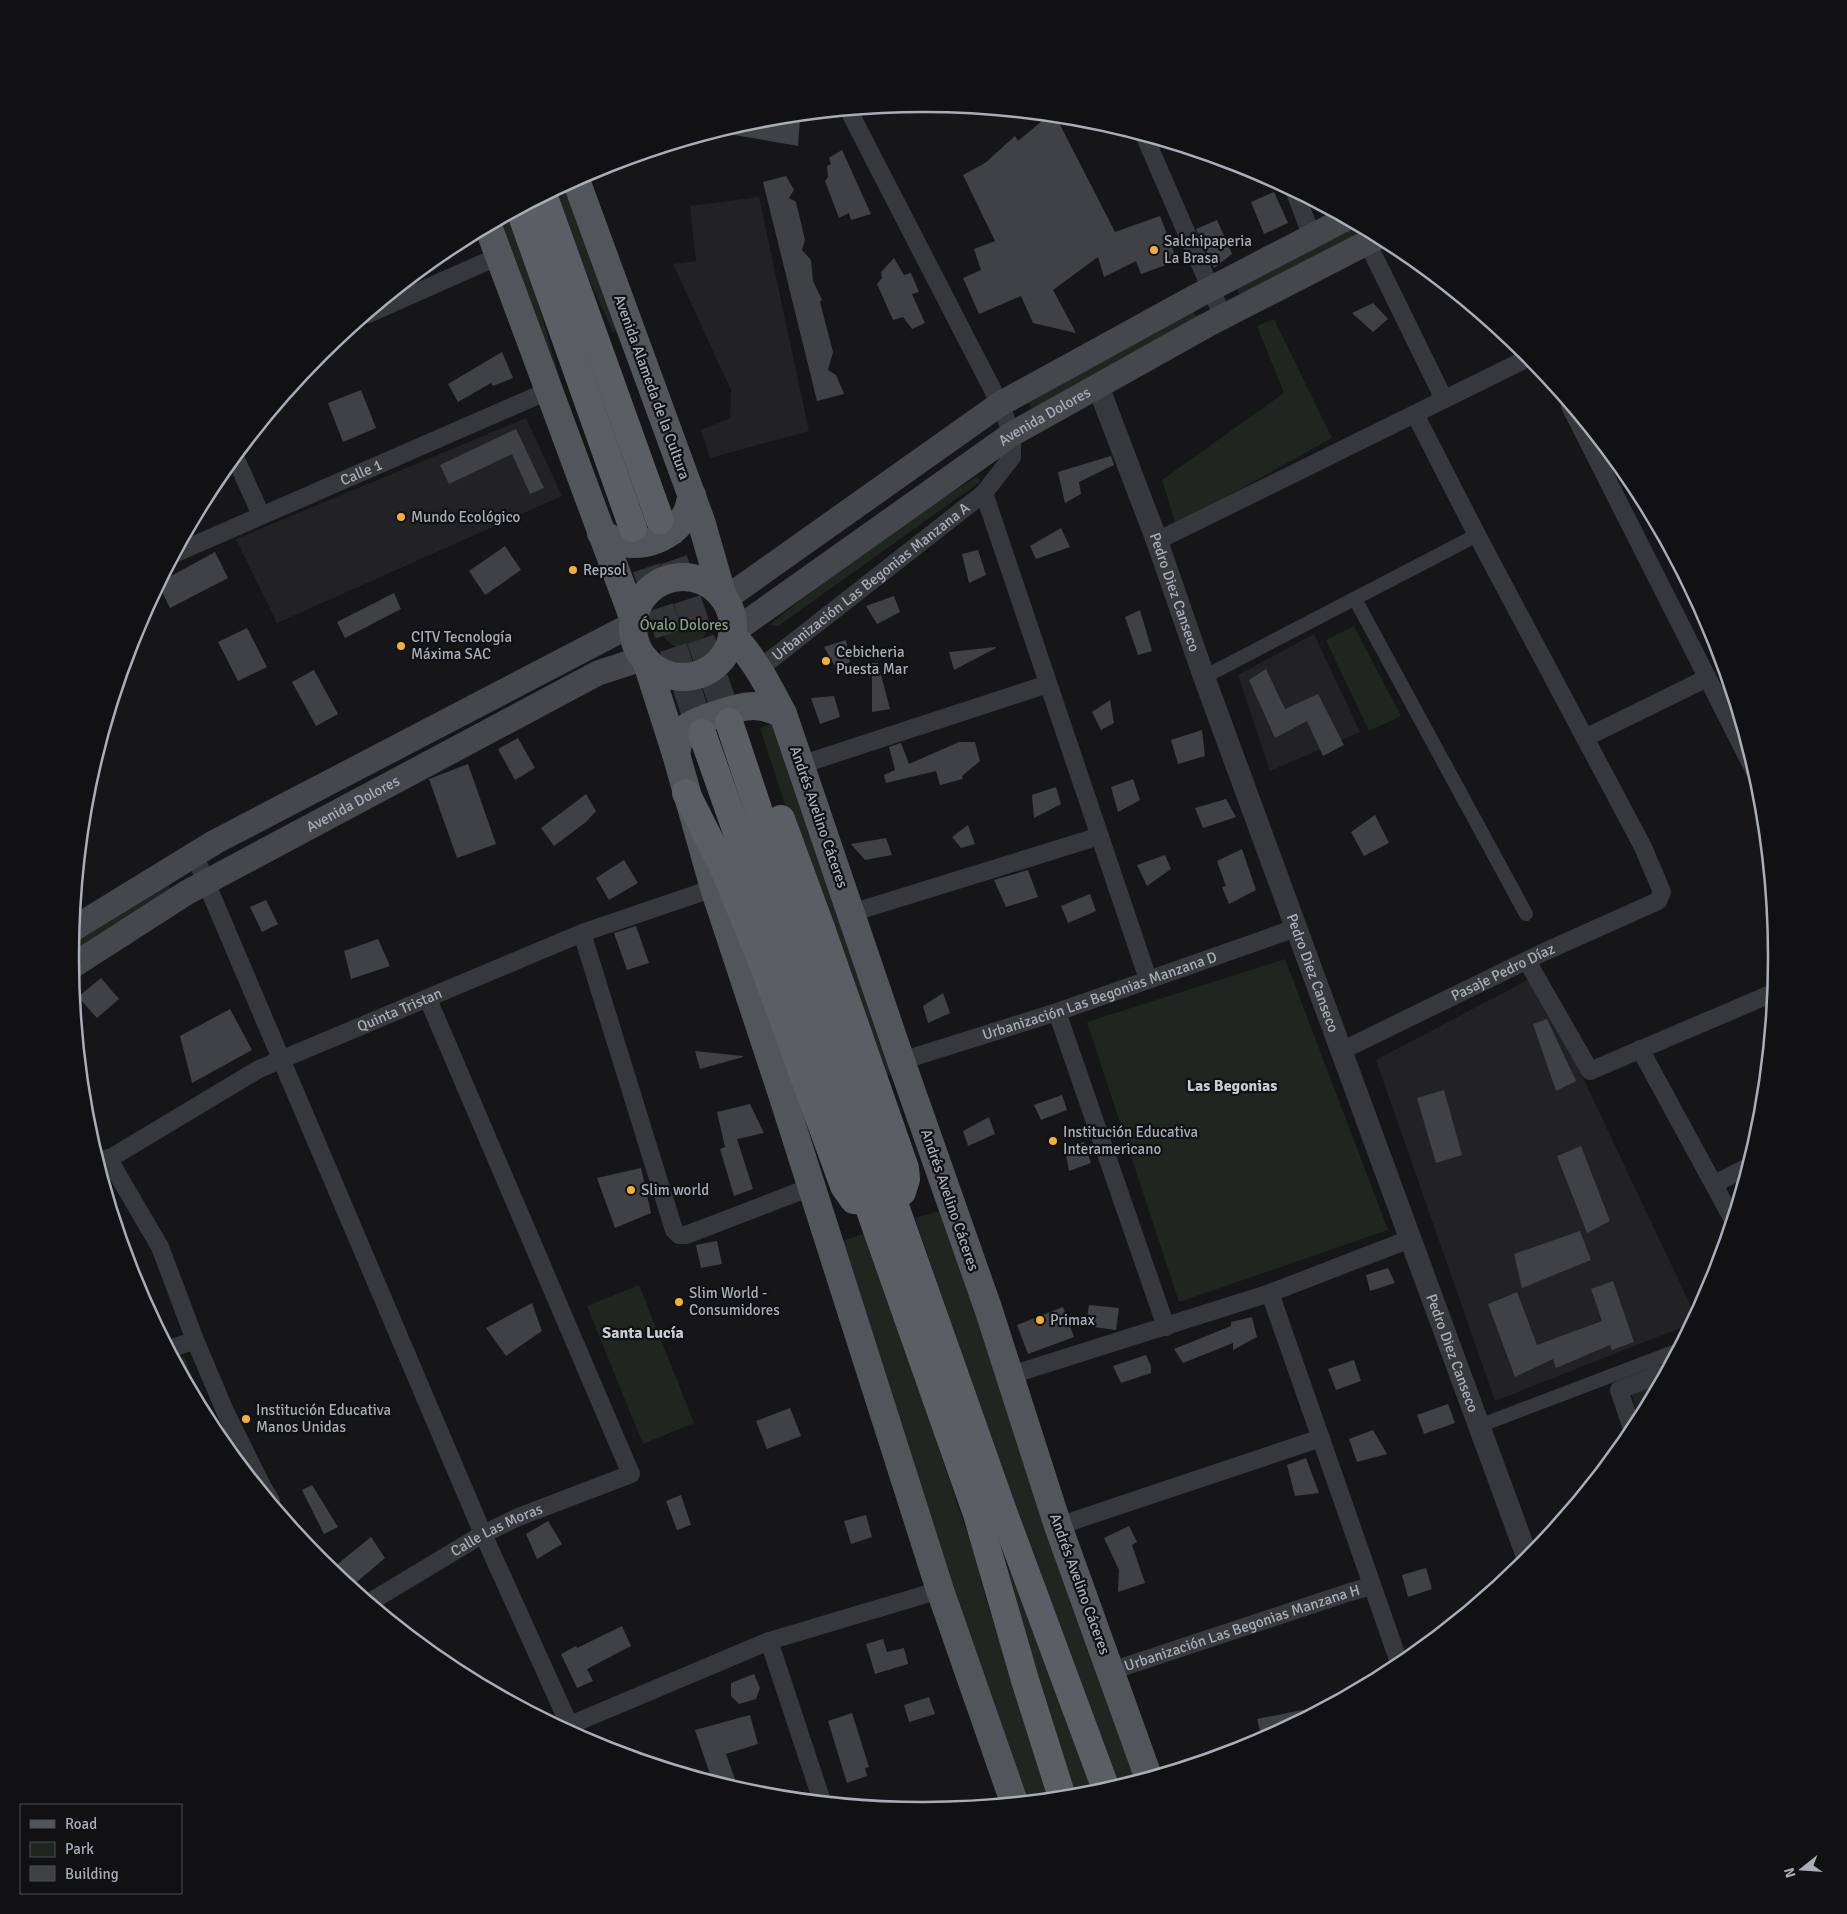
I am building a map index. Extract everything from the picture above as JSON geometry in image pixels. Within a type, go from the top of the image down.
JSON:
[{"type":"highway","points":[[546,201],[660,520]]},
{"type":"highway","points":[[521,214],[633,528]]},
{"type":"highway","points":[[686,793],[723,866],[765,969],[844,1186],[854,1200],[876,1203],[891,1196],[902,1192],[906,1179],[905,1168],[821,928],[758,759],[731,726],[823,1003],[891,1196],[1001,1506],[1104,1782]]},
{"type":"highway","points":[[702,733],[977,1514],[1025,1680],[1060,1791]]},
{"type":"main road","name":"Avenida Alameda de la Cultura","points":[[578,187],[692,495],[724,598]]},
{"type":"main road","points":[[724,598],[1000,404],[1210,288],[1340,222]]},
{"type":"main road","points":[[490,232],[634,622]]},
{"type":"main road","name":"Avenida Dolores","points":[[733,633],[1098,386],[1223,317],[1370,240]]},
{"type":"main road","points":[[601,533],[619,542],[638,544],[657,540],[674,529],[686,514],[692,495]]},
{"type":"main road","points":[[645,659],[658,670],[673,676],[689,676],[705,672],[718,663],[728,650],[733,633],[732,615],[724,598],[710,585],[695,578],[679,577],[662,581],[648,591],[639,604],[634,622],[634,636],[645,659],[676,754],[714,888],[940,1590],[1012,1797]]},
{"type":"main road","name":"Avenida Dolores","points":[[80,925],[194,854],[634,622]]},
{"type":"main road","name":"Andrés Avelino Cáceres","points":[[733,633],[759,669],[783,714],[1011,1376],[1058,1526],[1146,1772]]},
{"type":"main road","name":"Avenida Dolores","points":[[79,962],[206,882],[598,673],[645,659]]},
{"type":"main road","points":[[676,754],[679,739],[684,729],[699,721],[753,706],[763,707],[783,714]]},
{"type":"street","points":[[851,116],[1000,404],[1012,446]]},
{"type":"street","points":[[1147,143],[1223,317]]},
{"type":"street","points":[[1297,199],[1312,237]]},
{"type":"street","points":[[1374,243],[1444,400]]},
{"type":"street","points":[[386,306],[499,256]]},
{"type":"street","points":[[1157,541],[1522,361]]},
{"type":"street","name":"Pedro Diez Canseco","points":[[1098,386],[1157,541],[1204,677],[1525,1550]]},
{"type":"street","name":"Calle 1","points":[[184,549],[548,391]]},
{"type":"street","points":[[1415,414],[1585,738],[1707,678]]},
{"type":"street","points":[[1580,426],[1740,743]]},
{"type":"street","name":"Urbanización Las Begonias Manzana A","points":[[759,669],[984,493],[1012,446]]},
{"type":"street","points":[[238,464],[261,515]]},
{"type":"street","points":[[984,493],[1148,979]]},
{"type":"street","points":[[1204,677],[1477,535]]},
{"type":"street","points":[[1355,599],[1526,914]]},
{"type":"street","points":[[800,765],[1048,684]]},
{"type":"street","name":"Pasaje Pedro Díaz","points":[[1341,1051],[1527,961],[1658,901],[1662,892],[1659,881],[1585,738]]},
{"type":"street","points":[[851,913],[1100,836]]},
{"type":"street","points":[[194,854],[483,1534],[566,1722]]},
{"type":"street","name":"Quinta Tristan","points":[[104,1161],[260,1069],[582,933],[714,888]]},
{"type":"street","name":"Urbanización Las Begonias Manzana D","points":[[901,1061],[1056,1012],[1296,928]]},
{"type":"street","points":[[582,933],[674,1230],[679,1235],[686,1235],[811,1186]]},
{"type":"street","points":[[1527,961],[1589,1070],[1593,1071],[1640,1049],[1767,997]]},
{"type":"street","name":"Calle Las Moras","points":[[375,1599],[483,1534],[516,1518],[631,1474],[428,999]]},
{"type":"street","points":[[1056,1012],[1166,1327]]},
{"type":"street","points":[[1640,1049],[1728,1211]]},
{"type":"street","points":[[105,1162],[160,1247],[195,1340],[225,1411],[255,1473]]},
{"type":"street","points":[[1714,1184],[1740,1170]]},
{"type":"street","points":[[1011,1376],[1270,1293],[1410,1240]]},
{"type":"street","points":[[1270,1293],[1397,1656]]},
{"type":"street","points":[[175,1347],[195,1340]]},
{"type":"street","points":[[1479,1426],[1669,1353]]},
{"type":"street","points":[[1630,1419],[1619,1390],[1657,1375]]},
{"type":"street","points":[[1058,1526],[1321,1438]]},
{"type":"street","name":"Urbanización Las Begonias Manzana H","points":[[1111,1671],[1372,1586]]},
{"type":"street","points":[[574,1726],[769,1641],[940,1590]]},
{"type":"street","points":[[769,1641],[821,1796]]},
{"type":"shaded area","points":[[759,197],[809,431],[710,458],[701,430],[730,418],[731,390],[673,264],[696,261],[690,206]]},
{"type":"shaded area","name":"Mundo Ecológico","points":[[526,418],[562,496],[277,623],[236,539]]},
{"type":"shaded area","points":[[1314,634],[1360,732],[1270,771],[1238,675]]},
{"type":"shaded area","points":[[1535,976],[1692,1308],[1683,1327],[1495,1401],[1376,1060]]},
{"type":"green space","points":[[568,191],[618,330],[613,332],[582,264],[557,196]]},
{"type":"green space","points":[[510,220],[534,289],[570,415],[501,225]]},
{"type":"green space","points":[[1350,228],[1362,235],[1241,297],[1236,287]]},
{"type":"green space","points":[[1192,309],[1197,319],[1033,412],[1028,401]]},
{"type":"green space","points":[[1274,319],[1332,438],[1176,525],[1162,480],[1284,393],[1257,326]]},
{"type":"green space","points":[[978,476],[980,482],[778,626],[769,625],[881,537]]},
{"type":"green space","name":"Óvalo Dolores","points":[[679,602],[689,602],[701,608],[706,616],[706,634],[701,642],[693,647],[679,648],[671,645],[664,638],[661,630],[661,620],[664,612],[671,605]]},
{"type":"green space","points":[[1354,626],[1401,716],[1369,731],[1326,640]]},
{"type":"green space","points":[[773,723],[894,1073],[880,1077],[792,826],[760,728]]},
{"type":"green space","points":[[165,877],[171,891],[79,949],[80,932]]},
{"type":"green space","points":[[1285,959],[1388,1230],[1179,1302],[1087,1022]]},
{"type":"green space","points":[[941,1211],[1136,1774],[1113,1780],[1032,1559],[915,1218]]},
{"type":"green space","points":[[866,1233],[976,1559],[986,1599],[1047,1793],[1023,1796],[972,1644],[843,1241]]},
{"type":"green space","points":[[639,1285],[694,1423],[643,1444],[587,1306]]},
{"type":"green space","points":[[184,1356],[195,1383],[192,1379],[180,1357]]},
{"type":"green space","points":[[1652,1384],[1637,1409],[1631,1393]]},
{"type":"green space","points":[[997,1545],[1015,1582],[1090,1785],[1070,1789]]},
{"type":"building","points":[[1043,120],[1059,123],[1115,232],[1160,216],[1177,261],[1141,274],[1136,261],[1104,277],[1098,257],[1053,290],[1076,333],[1033,323],[1021,296],[979,314],[963,278],[981,270],[974,249],[995,241],[963,175],[985,163],[1015,136],[1018,141]]},
{"type":"building","points":[[800,121],[798,146],[732,135]]},
{"type":"building","points":[[842,150],[871,214],[851,220],[849,213],[839,218],[825,181],[828,177],[827,166],[831,164],[829,158]]},
{"type":"building","points":[[786,176],[794,190],[789,198],[796,202],[805,240],[802,250],[811,260],[813,281],[822,300],[820,302],[833,352],[828,370],[836,375],[844,394],[817,401],[763,182]]},
{"type":"building","points":[[1274,192],[1288,223],[1264,234],[1251,202]]},
{"type":"building","points":[[1217,220],[1232,254],[1214,268],[1196,229]]},
{"type":"building","points":[[894,258],[904,275],[911,273],[919,292],[912,294],[925,323],[912,329],[903,317],[893,320],[877,284],[882,278],[881,272]]},
{"type":"building","points":[[1373,303],[1388,319],[1373,332],[1352,313]]},
{"type":"building","points":[[502,352],[513,378],[493,386],[491,383],[458,402],[448,384]]},
{"type":"building","points":[[361,390],[376,428],[343,442],[328,403]]},
{"type":"building","points":[[516,429],[544,488],[530,494],[512,454],[449,484],[440,465]]},
{"type":"building","points":[[1111,456],[1114,465],[1079,482],[1081,494],[1065,503],[1058,472]]},
{"type":"building","points":[[1061,528],[1070,547],[1036,559],[1030,546]]},
{"type":"building","points":[[505,546],[521,570],[485,595],[469,571]]},
{"type":"building","points":[[978,550],[986,575],[969,583],[962,554]]},
{"type":"building","points":[[215,552],[228,578],[170,608],[162,592],[169,577]]},
{"type":"building","points":[[394,593],[401,609],[345,638],[337,622]]},
{"type":"building","points":[[894,596],[900,612],[877,624],[866,606]]},
{"type":"building","points":[[1140,610],[1152,651],[1138,655],[1125,617]]},
{"type":"building","points":[[247,628],[267,667],[238,681],[218,642]]},
{"type":"building","points":[[846,640],[850,662],[836,668],[824,647]]},
{"type":"building","points":[[996,648],[954,670],[949,652]]},
{"type":"building","points":[[872,663],[878,663],[890,709],[872,712]]},
{"type":"building","points":[[1266,669],[1285,709],[1318,694],[1344,745],[1323,756],[1307,721],[1275,738],[1249,680]]},
{"type":"building","points":[[314,670],[338,714],[316,726],[292,682]]},
{"type":"building","points":[[834,696],[840,717],[820,724],[811,698]]},
{"type":"building","points":[[1110,700],[1114,723],[1101,730],[1092,712]]},
{"type":"building","points":[[1202,730],[1205,756],[1178,764],[1171,740]]},
{"type":"building","points":[[518,738],[535,768],[515,780],[498,749]]},
{"type":"building","points":[[959,742],[975,742],[980,761],[962,776],[963,779],[940,785],[936,771],[886,783],[884,775],[895,770],[889,747],[901,743],[909,764]]},
{"type":"building","points":[[468,764],[496,844],[457,858],[429,779]]},
{"type":"building","points":[[1133,779],[1140,800],[1118,812],[1111,787]]},
{"type":"building","points":[[1056,787],[1061,804],[1034,818],[1032,795]]},
{"type":"building","points":[[586,794],[596,811],[586,822],[554,846],[541,828]]},
{"type":"building","points":[[1226,799],[1236,817],[1203,828],[1195,808]]},
{"type":"building","points":[[1375,815],[1389,843],[1364,856],[1351,832]]},
{"type":"building","points":[[968,825],[975,844],[961,848],[952,837]]},
{"type":"building","points":[[886,838],[892,855],[865,860],[851,844]]},
{"type":"building","points":[[1242,849],[1256,890],[1229,904],[1222,887],[1226,886],[1217,861]]},
{"type":"building","points":[[1165,855],[1171,869],[1147,886],[1137,865]]},
{"type":"building","points":[[624,860],[638,883],[609,900],[596,878]]},
{"type":"building","points":[[1028,870],[1038,897],[1006,907],[994,880]]},
{"type":"building","points":[[1090,894],[1096,911],[1068,923],[1061,906]]},
{"type":"building","points":[[266,900],[278,924],[262,932],[250,907]]},
{"type":"building","points":[[636,926],[649,963],[627,970],[614,933]]},
{"type":"building","points":[[378,939],[390,966],[351,979],[344,951]]},
{"type":"building","points":[[101,978],[119,999],[97,1018],[81,1000],[80,995]]},
{"type":"building","points":[[943,993],[950,1013],[928,1023],[923,1006]]},
{"type":"building","points":[[230,1009],[252,1050],[192,1083],[180,1036]]},
{"type":"building","points":[[1547,1019],[1576,1081],[1556,1091],[1533,1024]]},
{"type":"building","points":[[695,1051],[743,1056],[743,1057],[700,1069]]},
{"type":"building","points":[[1444,1090],[1462,1155],[1436,1163],[1417,1098]]},
{"type":"building","points":[[1062,1095],[1067,1110],[1041,1120],[1034,1105]]},
{"type":"building","points":[[750,1104],[764,1133],[737,1139],[753,1189],[734,1196],[720,1149],[725,1147],[717,1112]]},
{"type":"building","points":[[989,1117],[995,1134],[968,1146],[963,1131]]},
{"type":"building","points":[[1084,1142],[1091,1163],[1069,1171],[1065,1149]]},
{"type":"building","points":[[1581,1146],[1610,1221],[1587,1233],[1557,1156]]},
{"type":"building","points":[[641,1168],[651,1213],[615,1228],[597,1178]]},
{"type":"building","points":[[1580,1231],[1591,1260],[1522,1288],[1514,1254]]},
{"type":"building","points":[[717,1241],[722,1264],[701,1268],[696,1245]]},
{"type":"building","points":[[1388,1268],[1395,1283],[1370,1291],[1366,1275]]},
{"type":"building","points":[[1613,1281],[1634,1342],[1612,1350],[1610,1345],[1556,1368],[1553,1359],[1515,1377],[1488,1304],[1517,1292],[1537,1345],[1602,1321],[1591,1289]]},
{"type":"building","points":[[532,1303],[542,1331],[506,1356],[486,1328]]},
{"type":"building","points":[[1089,1305],[1119,1308],[1116,1330],[1086,1326]]},
{"type":"building","points":[[1063,1307],[1074,1337],[1028,1354],[1017,1325]]},
{"type":"building","points":[[1252,1317],[1257,1337],[1233,1350],[1233,1343],[1183,1363],[1174,1349],[1231,1326],[1231,1322]]},
{"type":"building","points":[[1146,1355],[1151,1366],[1151,1373],[1121,1383],[1113,1366]]},
{"type":"building","points":[[1354,1360],[1361,1381],[1336,1390],[1328,1369]]},
{"type":"building","points":[[1448,1404],[1455,1423],[1424,1434],[1417,1415]]},
{"type":"building","points":[[790,1408],[801,1436],[767,1449],[756,1421]]},
{"type":"building","points":[[1373,1430],[1387,1454],[1357,1462],[1349,1439]]},
{"type":"building","points":[[1306,1458],[1319,1493],[1295,1496],[1287,1465]]},
{"type":"building","points":[[312,1485],[338,1527],[324,1534],[302,1490]]},
{"type":"building","points":[[681,1495],[691,1525],[677,1530],[666,1501]]},
{"type":"building","points":[[866,1515],[872,1537],[851,1544],[844,1521]]},
{"type":"building","points":[[548,1521],[562,1544],[537,1559],[526,1534]]},
{"type":"building","points":[[1129,1526],[1137,1542],[1132,1545],[1145,1583],[1118,1592],[1119,1570],[1104,1538]]},
{"type":"building","points":[[371,1537],[385,1558],[356,1582],[337,1564]]},
{"type":"building","points":[[1426,1568],[1432,1589],[1408,1597],[1402,1575]]},
{"type":"building","points":[[622,1626],[631,1646],[587,1669],[593,1681],[577,1688],[561,1654]]},
{"type":"building","points":[[883,1639],[887,1652],[904,1648],[908,1664],[875,1674],[866,1644]]},
{"type":"building","points":[[754,1674],[760,1688],[756,1699],[739,1704],[731,1696],[731,1683]]},
{"type":"building","points":[[929,1697],[935,1714],[909,1722],[904,1705]]},
{"type":"building","points":[[1309,1709],[1260,1731],[1257,1719]]},
{"type":"building","points":[[852,1713],[869,1767],[865,1768],[867,1776],[847,1783],[828,1721]]},
{"type":"building","points":[[750,1715],[758,1744],[726,1754],[735,1780],[710,1774],[695,1730]]},
{"type":"tunnel","points":[[660,520],[729,722]]},
{"type":"tunnel","points":[[633,528],[702,733]]},
{"type":"place","name":"Salchipaperia La Brasa","points":[[1154,250]]},
{"type":"place","name":"Mundo Ecológico","points":[[401,517]]},
{"type":"place","name":"Repsol","points":[[573,570]]},
{"type":"place","name":"CITV Tecnología Máxima SAC","points":[[401,646]]},
{"type":"place","name":"Cebicheria Puesta Mar","points":[[826,661]]},
{"type":"place","name":"Institución Educativa Interamericano","points":[[1053,1141]]},
{"type":"place","name":"Slim world","points":[[631,1190]]},
{"type":"place","name":"Slim World - Consumidores","points":[[679,1302]]},
{"type":"place","name":"Primax","points":[[1040,1320]]},
{"type":"place","name":"Institución Educativa Manos Unidas","points":[[246,1419]]},
{"type":"district","name":"Las Begonias","points":[[1232,1085]]},
{"type":"district","name":"Santa Lucía","points":[[643,1332]]}]
